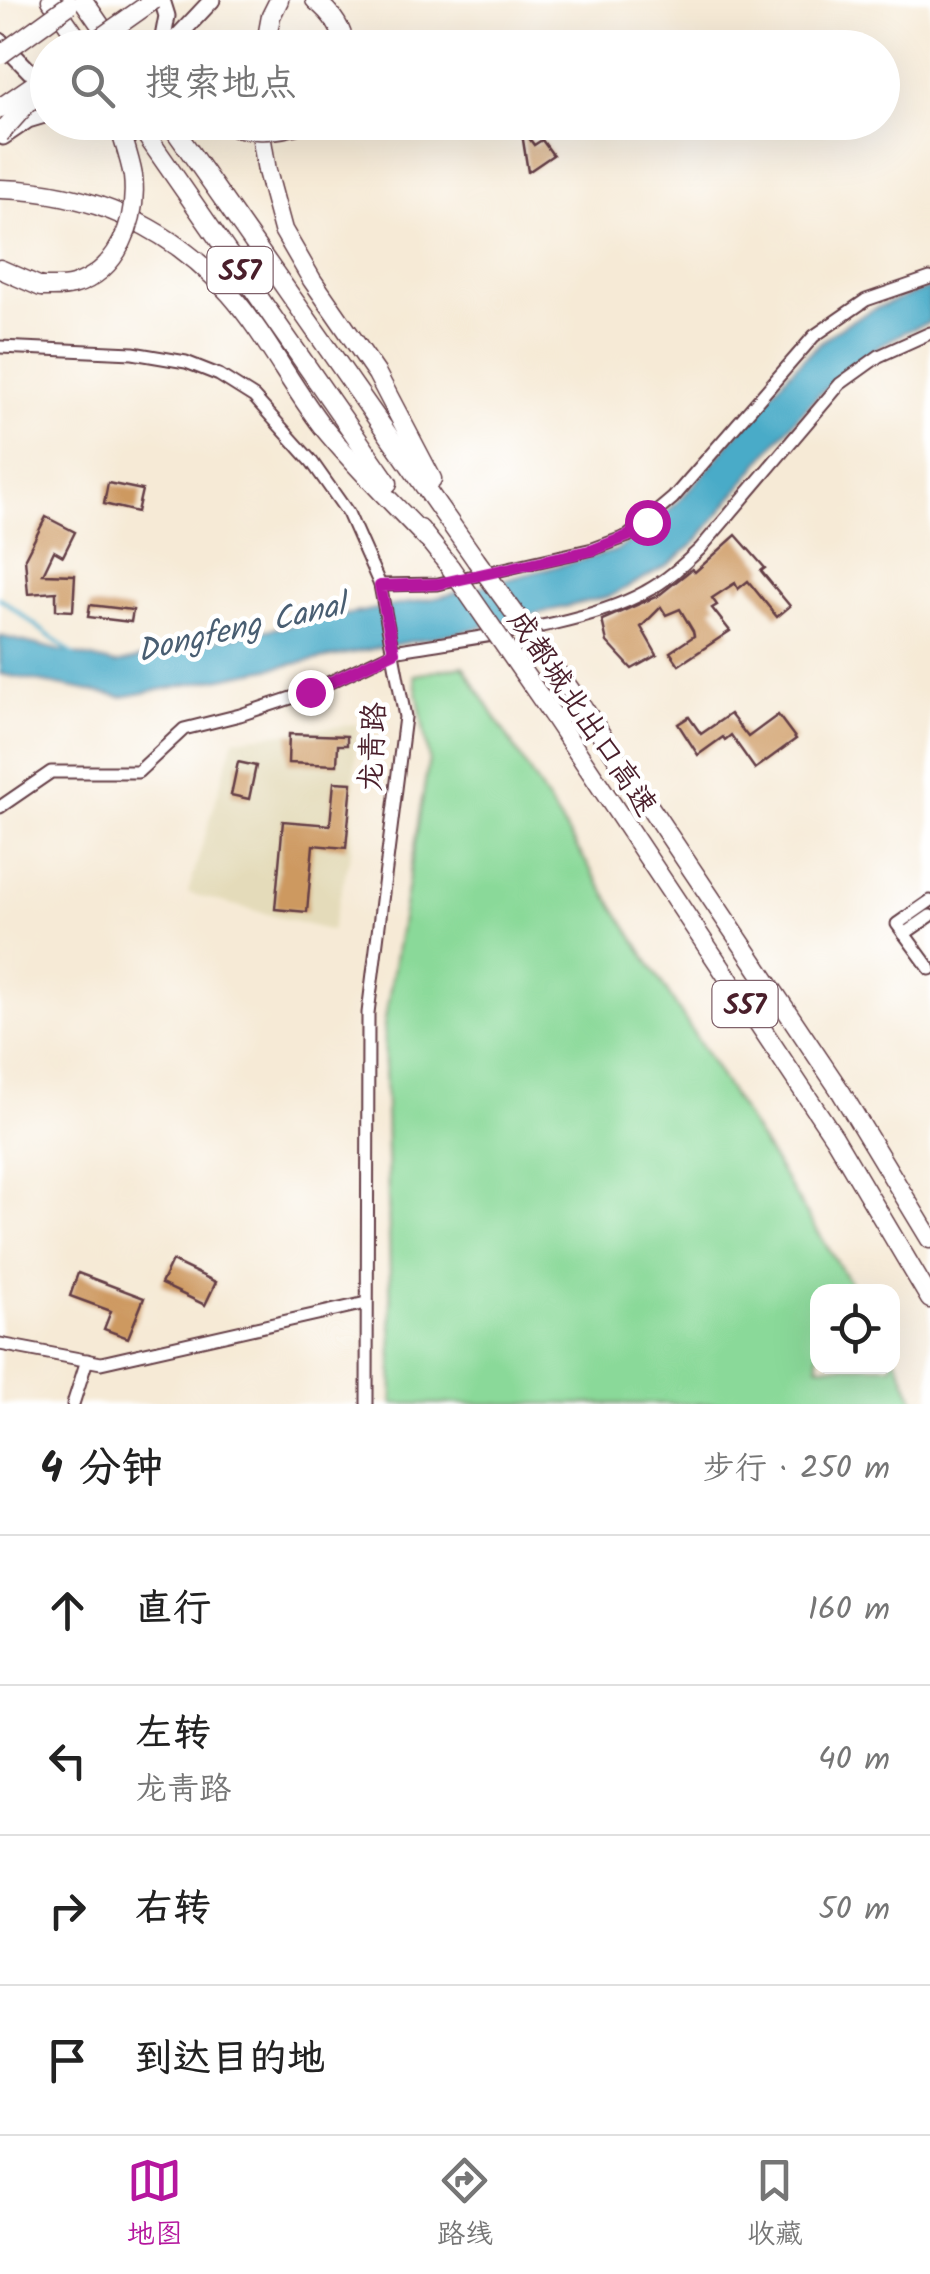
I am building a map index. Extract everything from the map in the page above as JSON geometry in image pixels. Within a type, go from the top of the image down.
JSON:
[{"type":"highway","points":[[315,0],[328,11],[340,30]]},
{"type":"highway","points":[[70,1],[82,30]]},
{"type":"highway","points":[[34,30],[70,1]]},
{"type":"highway","points":[[70,1],[98,30]]},
{"type":"highway","points":[[112,30],[156,1]]},
{"type":"highway","points":[[0,42],[30,33]]},
{"type":"highway","points":[[0,55],[30,33]]},
{"type":"highway","points":[[0,108],[30,89]]},
{"type":"highway","points":[[0,137],[30,100]]},
{"type":"highway","points":[[0,268],[41,287],[70,286],[91,277],[112,258],[126,235],[133,177],[123,140]]},
{"type":"highway","name":"成都城北出口高速","points":[[149,140],[552,714],[834,1137],[930,1300]]},
{"type":"highway","name":"成都城北出口高速","points":[[182,140],[582,706],[841,1092],[930,1239]]},
{"type":"highway","points":[[262,140],[282,230],[377,374],[471,553]]},
{"type":"highway","points":[[0,189],[30,190],[90,202],[131,216],[179,246],[230,294],[324,428],[426,539]]},
{"type":"main road","points":[[182,30],[212,0]]},
{"type":"main road","points":[[156,1],[167,16],[166,30]]},
{"type":"main road","points":[[0,42],[30,72]]},
{"type":"main road","points":[[0,137],[30,119]]},
{"type":"street","points":[[380,586],[438,584],[593,550],[628,536],[674,498],[814,336],[866,300],[930,278]]},
{"type":"street","points":[[0,808],[51,772],[138,772],[184,729],[240,716],[310,692],[394,652],[602,611],[644,593],[678,570],[700,548],[840,384],[880,356],[930,334]]},
{"type":"street","name":"龙青路","points":[[0,347],[133,353],[186,362],[231,382],[254,397],[312,462],[348,512],[380,586],[406,717],[368,1012],[368,1404]]},
{"type":"street","points":[[901,929],[930,901]]},
{"type":"street","points":[[901,929],[930,916]]},
{"type":"street","points":[[901,929],[930,970]]},
{"type":"street","points":[[0,1344],[100,1363],[366,1303]]},
{"type":"street","points":[[73,1404],[87,1360]]},
{"type":"shaded area","points":[[357,724],[351,852],[331,931],[188,893],[234,739]]},
{"type":"green space","points":[[463,666],[851,1284],[810,1284],[810,1374],[900,1374],[900,1367],[916,1404],[393,1404],[384,1025],[429,759],[414,675]]},
{"type":"water","points":[[930,288],[930,322],[893,338],[828,386],[772,447],[695,543],[668,565],[611,596],[456,633],[122,697],[0,674],[0,636],[116,664],[219,639],[440,597],[615,551],[674,506],[798,363],[826,338],[863,315]]},
{"type":"building","points":[[523,140],[530,140],[534,145],[542,140],[553,155],[528,172]]},
{"type":"building","points":[[108,483],[142,490],[137,512],[104,504]]},
{"type":"building","points":[[46,517],[75,532],[63,556],[54,551],[43,574],[75,575],[73,611],[56,610],[56,592],[28,594],[25,558]]},
{"type":"building","points":[[736,535],[765,568],[761,571],[790,606],[777,617],[748,581],[738,589],[735,583],[712,598],[717,605],[712,608],[730,631],[679,665],[670,652],[694,636],[693,631],[680,609],[666,615],[661,607],[641,627],[657,655],[632,669],[607,642],[602,620],[658,596],[692,569],[695,572]]},
{"type":"building","points":[[90,605],[133,610],[131,622],[88,617]]},
{"type":"building","points":[[730,714],[748,737],[778,715],[796,739],[755,769],[731,735],[698,755],[678,724],[689,717],[701,734]]},
{"type":"building","points":[[289,734],[347,736],[347,745],[338,745],[337,765],[288,763]]},
{"type":"building","points":[[238,762],[256,766],[249,799],[231,795]]},
{"type":"building","points":[[334,782],[352,783],[346,848],[313,845],[307,912],[275,909],[283,821],[330,825]]},
{"type":"building","points":[[172,1261],[216,1282],[205,1305],[161,1284]]},
{"type":"building","points":[[78,1273],[144,1298],[128,1338],[104,1329],[111,1311],[70,1296]]},
{"type":"waterway","points":[[0,598],[74,655]]},
{"type":"route","points":[[310,692],[394,652],[380,586],[438,584],[593,550],[628,536],[647,522]]},
{"type":"water label","name":"Dongfeng Canal","points":[[241,627]]}]
